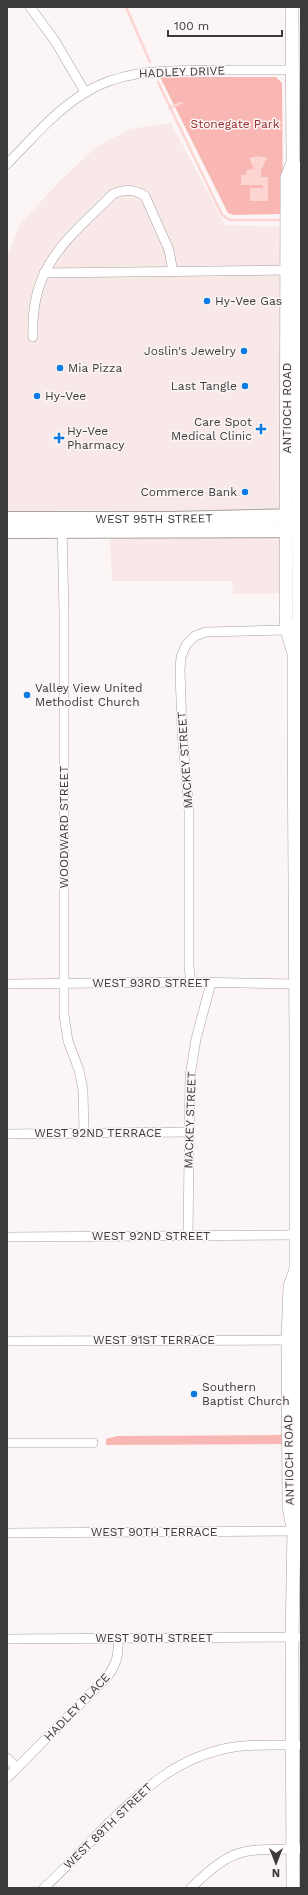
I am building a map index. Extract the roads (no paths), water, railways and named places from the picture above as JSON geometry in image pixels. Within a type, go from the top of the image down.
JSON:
[{"type":"main road","name":"ANTIOCH ROAD","points":[[292,7],[292,70],[298,177],[296,523],[287,630],[294,653],[298,721],[298,929],[295,984],[299,1042],[296,1235],[299,1249],[298,1268],[290,1286],[294,1340],[289,1506],[297,1531]]},
{"type":"main road","name":"ANTIOCH ROAD","points":[[294,653],[299,631],[287,270],[287,177],[297,163]]},
{"type":"main road","name":"WEST 95TH STREET","points":[[7,519],[62,526]]},
{"type":"main road","name":"WEST 95TH STREET","points":[[7,531],[172,519],[296,523]]},
{"type":"main road","name":"ANTIOCH ROAD","points":[[293,1888],[297,1849],[297,1531],[301,1382],[301,1364],[294,1340]]},
{"type":"street","points":[[30,7],[55,41],[85,92]]},
{"type":"street","name":"HADLEY DRIVE","points":[[7,164],[58,112],[85,92],[111,80],[128,75],[162,71],[292,70]]},
{"type":"street","points":[[7,150],[14,157]]},
{"type":"street","points":[[33,337],[32,321],[36,293],[53,256],[113,194],[123,190],[140,192],[148,202],[169,250],[173,272]]},
{"type":"street","points":[[44,273],[287,270]]},
{"type":"street","name":"WOODWARD STREET","points":[[62,526],[64,984],[66,1027],[83,1090],[84,1133]]},
{"type":"street","name":"MACKEY STREET","points":[[191,982],[189,968],[189,811],[182,731],[180,657],[186,644],[195,636],[206,632],[287,630]]},
{"type":"street","name":"WEST 93RD STREET","points":[[7,984],[191,982],[295,984]]},
{"type":"street","name":"MACKEY STREET","points":[[188,1236],[188,1092],[192,1056],[211,983]]},
{"type":"street","name":"WEST 92ND TERRACE","points":[[7,1134],[188,1132]]},
{"type":"street","name":"WEST 92ND STREET","points":[[7,1237],[296,1235]]},
{"type":"street","name":"WEST 91ST TERRACE","points":[[7,1341],[294,1340]]},
{"type":"street","points":[[7,1443],[93,1443]]},
{"type":"street","name":"WEST 90TH TERRACE","points":[[7,1533],[297,1531]]},
{"type":"street","name":"WEST 90TH STREET","points":[[7,1639],[297,1637]]},
{"type":"street","name":"HADLEY PLACE","points":[[7,1778],[107,1677],[114,1668],[118,1658],[118,1638]]},
{"type":"street","name":"WEST 89TH STREET","points":[[44,1888],[133,1799],[157,1778],[175,1767],[212,1752],[234,1747],[296,1745]]},
{"type":"street","points":[[7,1758],[18,1768]]},
{"type":"street","points":[[191,1888],[210,1869],[233,1854],[247,1850],[297,1849]]},
{"type":"waterway","points":[[126,7],[150,62]]},
{"type":"waterway","points":[[158,82],[222,215],[230,220],[280,220]]},
{"type":"waterway","points":[[169,108],[181,103]]},
{"type":"place","name":"Hy-Vee Gas","points":[[207,301]]},
{"type":"place","name":"Joslin's Jewelry","points":[[244,351]]},
{"type":"place","name":"Mia Pizza","points":[[60,368]]},
{"type":"place","name":"Last Tangle","points":[[245,386]]},
{"type":"place","name":"Hy-Vee","points":[[37,396]]},
{"type":"place","name":"Care Spot Medical Clinic","points":[[261,429]]},
{"type":"place","name":"Hy-Vee Pharmacy","points":[[59,438]]},
{"type":"place","name":"Commerce Bank","points":[[245,492]]},
{"type":"place","name":"Valley View United Methodist Church","points":[[27,695]]},
{"type":"place","name":"Southern Baptist Church","points":[[194,1394]]},
{"type":"park label","name":"Stonegate Park","points":[[235,124]]}]
